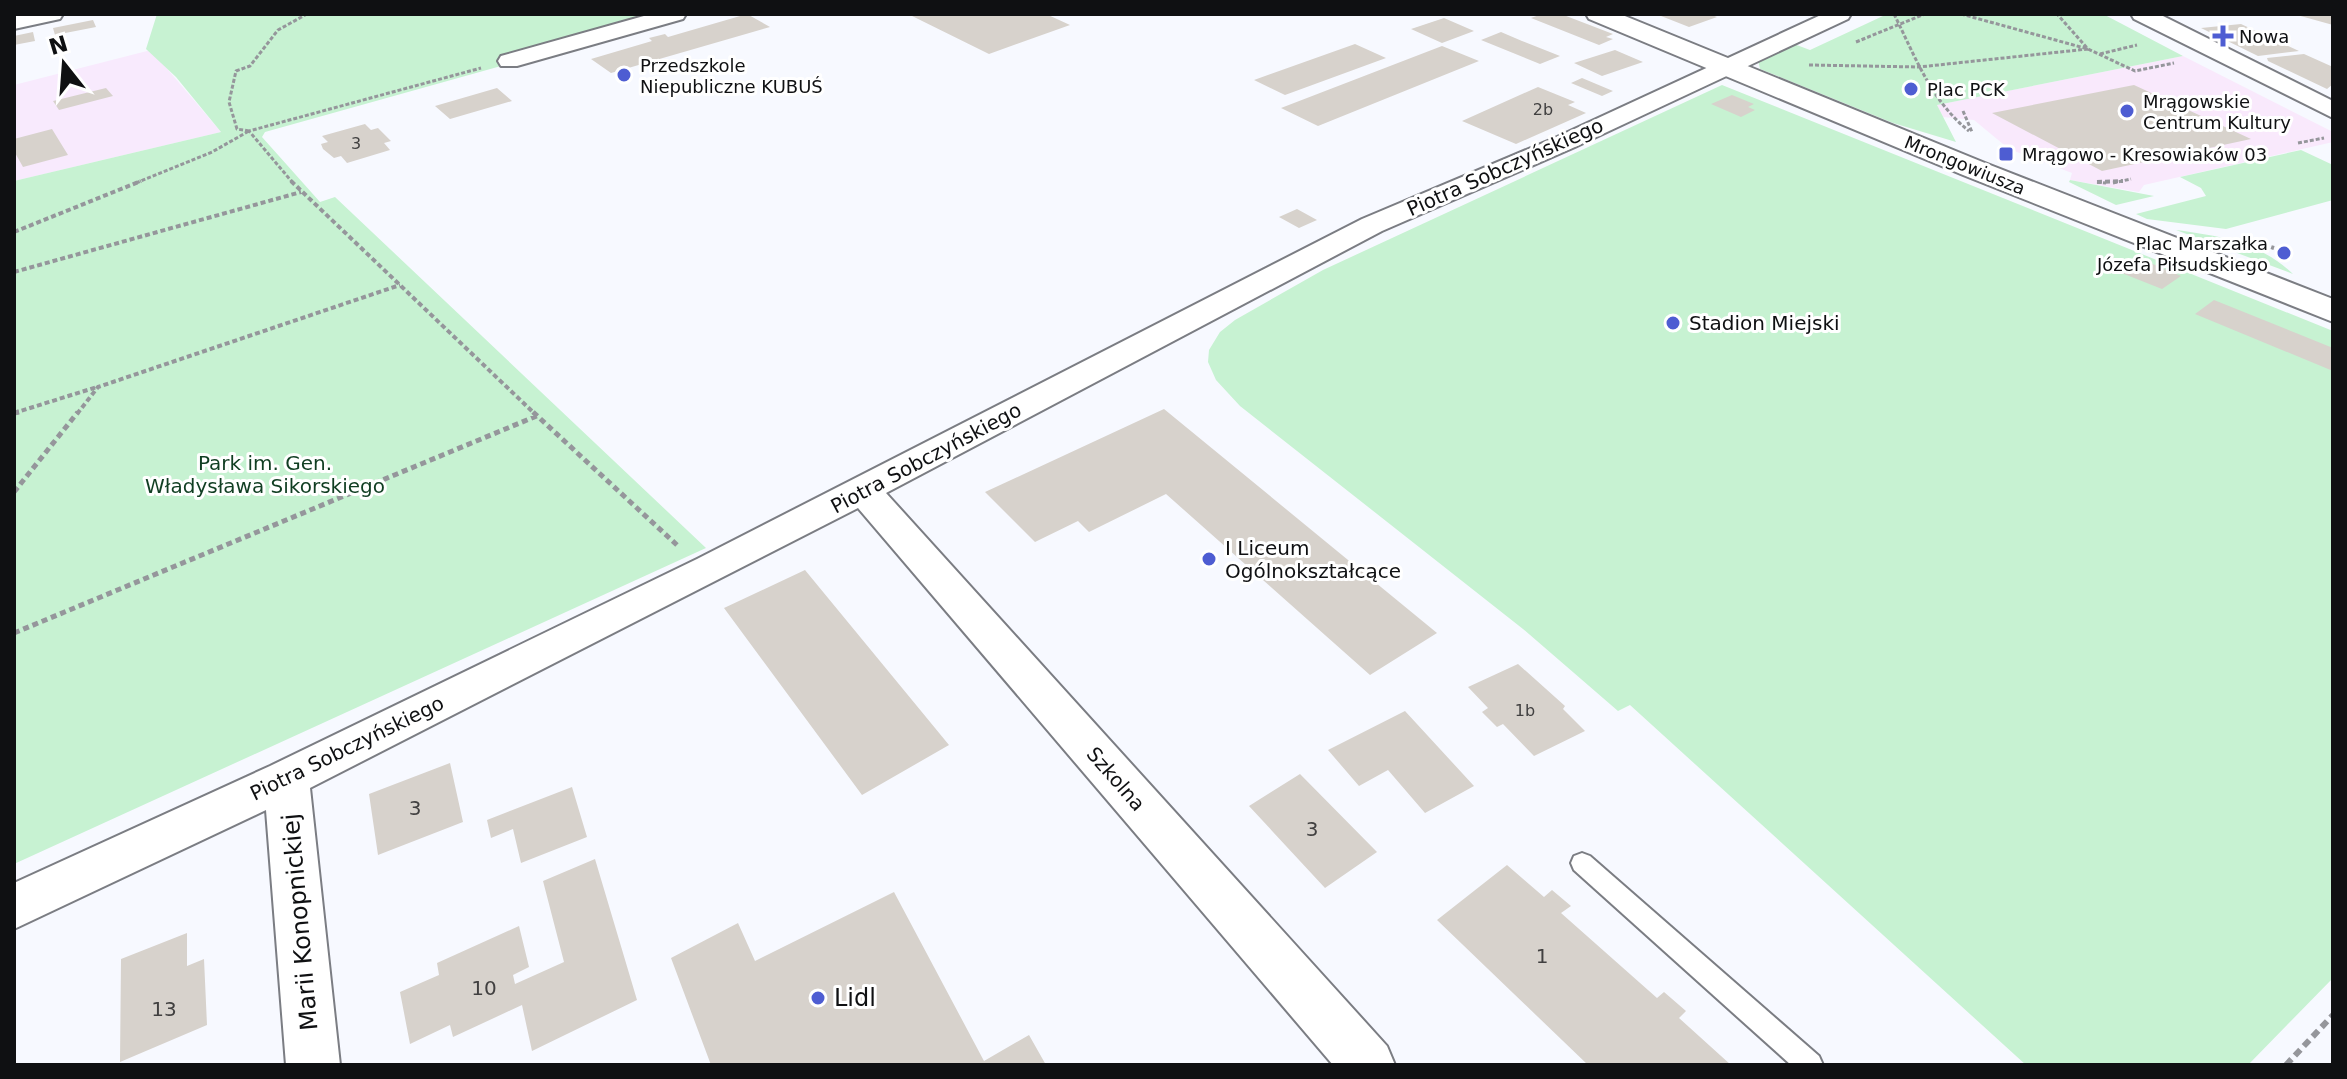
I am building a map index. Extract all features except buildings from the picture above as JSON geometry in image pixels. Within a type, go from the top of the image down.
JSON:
[{"type":"street","points":[[14,21],[51,14]]},
{"type":"street","points":[[509,61],[675,14]]},
{"type":"street","name":"Mrongowiusza","points":[[1598,14],[1724,68],[2333,311]]},
{"type":"street","name":"Piotra Sobczyńskiego","points":[[14,907],[286,779],[711,569],[1372,225],[1566,142],[1840,14]]},
{"type":"street","points":[[2142,14],[2333,111]]},
{"type":"street","name":"Szkolna","points":[[864,492],[1368,1065]]},
{"type":"street","name":"Marii Konopnickiej","points":[[286,779],[313,1065]]},
{"type":"lane","points":[[1582,863],[1810,1065]]},
{"type":"path","points":[[307,14],[278,30],[250,66],[236,71],[229,102],[237,129],[249,131],[301,192],[663,535],[711,569]]},
{"type":"path","points":[[1894,14],[1919,67],[1953,121],[1970,131]]},
{"type":"path","points":[[1845,47],[1925,14]]},
{"type":"path","points":[[1961,14],[2088,49],[2135,71],[2185,61]]},
{"type":"path","points":[[2057,14],[2088,49]]},
{"type":"path","points":[[2099,54],[2138,45]]},
{"type":"path","points":[[1817,58],[1804,64],[1816,67],[1919,67],[2088,49]]},
{"type":"path","points":[[14,232],[212,152],[249,131],[509,61]]},
{"type":"path","points":[[1963,111],[1965,119]]},
{"type":"path","points":[[2298,143],[2333,137]]},
{"type":"path","points":[[2093,181],[2111,183],[2131,179]]},
{"type":"path","points":[[14,272],[301,192]]},
{"type":"path","points":[[14,413],[400,285]]},
{"type":"path","points":[[14,492],[98,387]]},
{"type":"path","points":[[14,633],[539,415]]},
{"type":"path","points":[[2286,1065],[2333,1015]]},
{"type":"shaded area","points":[[151,50],[221,132],[14,181],[14,85]]},
{"type":"shaded area","points":[[2183,56],[2333,132],[2333,142],[2144,185],[2139,192],[2070,180],[2072,173],[2009,149],[1974,120],[1943,117],[1937,105]]},
{"type":"green space","name":"Park im. Gen. Władysława Sikorskiego","points":[[157,14],[653,14],[508,54],[519,61],[265,132],[262,137],[320,202],[335,197],[706,548],[14,864],[14,181],[221,132],[176,77],[146,49]]},
{"type":"green space","name":"Plac PCK","points":[[1879,14],[2103,14],[2183,56],[1937,105],[1956,142],[1893,123],[1760,69],[1758,60],[1794,44],[1810,50],[1883,16]]},
{"type":"green space","points":[[1722,85],[2333,331],[2333,978],[2248,1065],[2026,1065],[1630,705],[1618,711],[1523,629],[1240,406],[1216,380],[1208,362],[1209,350],[1220,332],[1235,320],[1323,270]]},
{"type":"green space","points":[[2301,150],[2333,165],[2333,200],[2226,229],[2147,219],[2136,214],[2206,196],[2201,188],[2180,177]]},
{"type":"green space","points":[[2070,180],[2154,196],[2116,205]]},
{"type":"green space","points":[[2176,230],[2238,242],[2267,254],[2293,274]]},
{"type":"place","name":"Nowa","points":[[2223,36]]},
{"type":"place","name":"Przedszkole Niepubliczne KUBUŚ","points":[[624,75]]},
{"type":"place","name":"Plac PCK","points":[[1911,89]]},
{"type":"place","name":"Mrągowskie Centrum Kultury","points":[[2127,111]]},
{"type":"place","name":"Mrągowo - Kresowiaków 03","points":[[2006,154]]},
{"type":"place","name":"Plac Marszałka Józefa Piłsudskiego","points":[[2284,253]]},
{"type":"place","name":"Stadion Miejski","points":[[1673,323]]},
{"type":"place","name":"I Liceum Ogólnokształcące","points":[[1209,559]]},
{"type":"place","name":"Lidl","points":[[818,998]]}]
